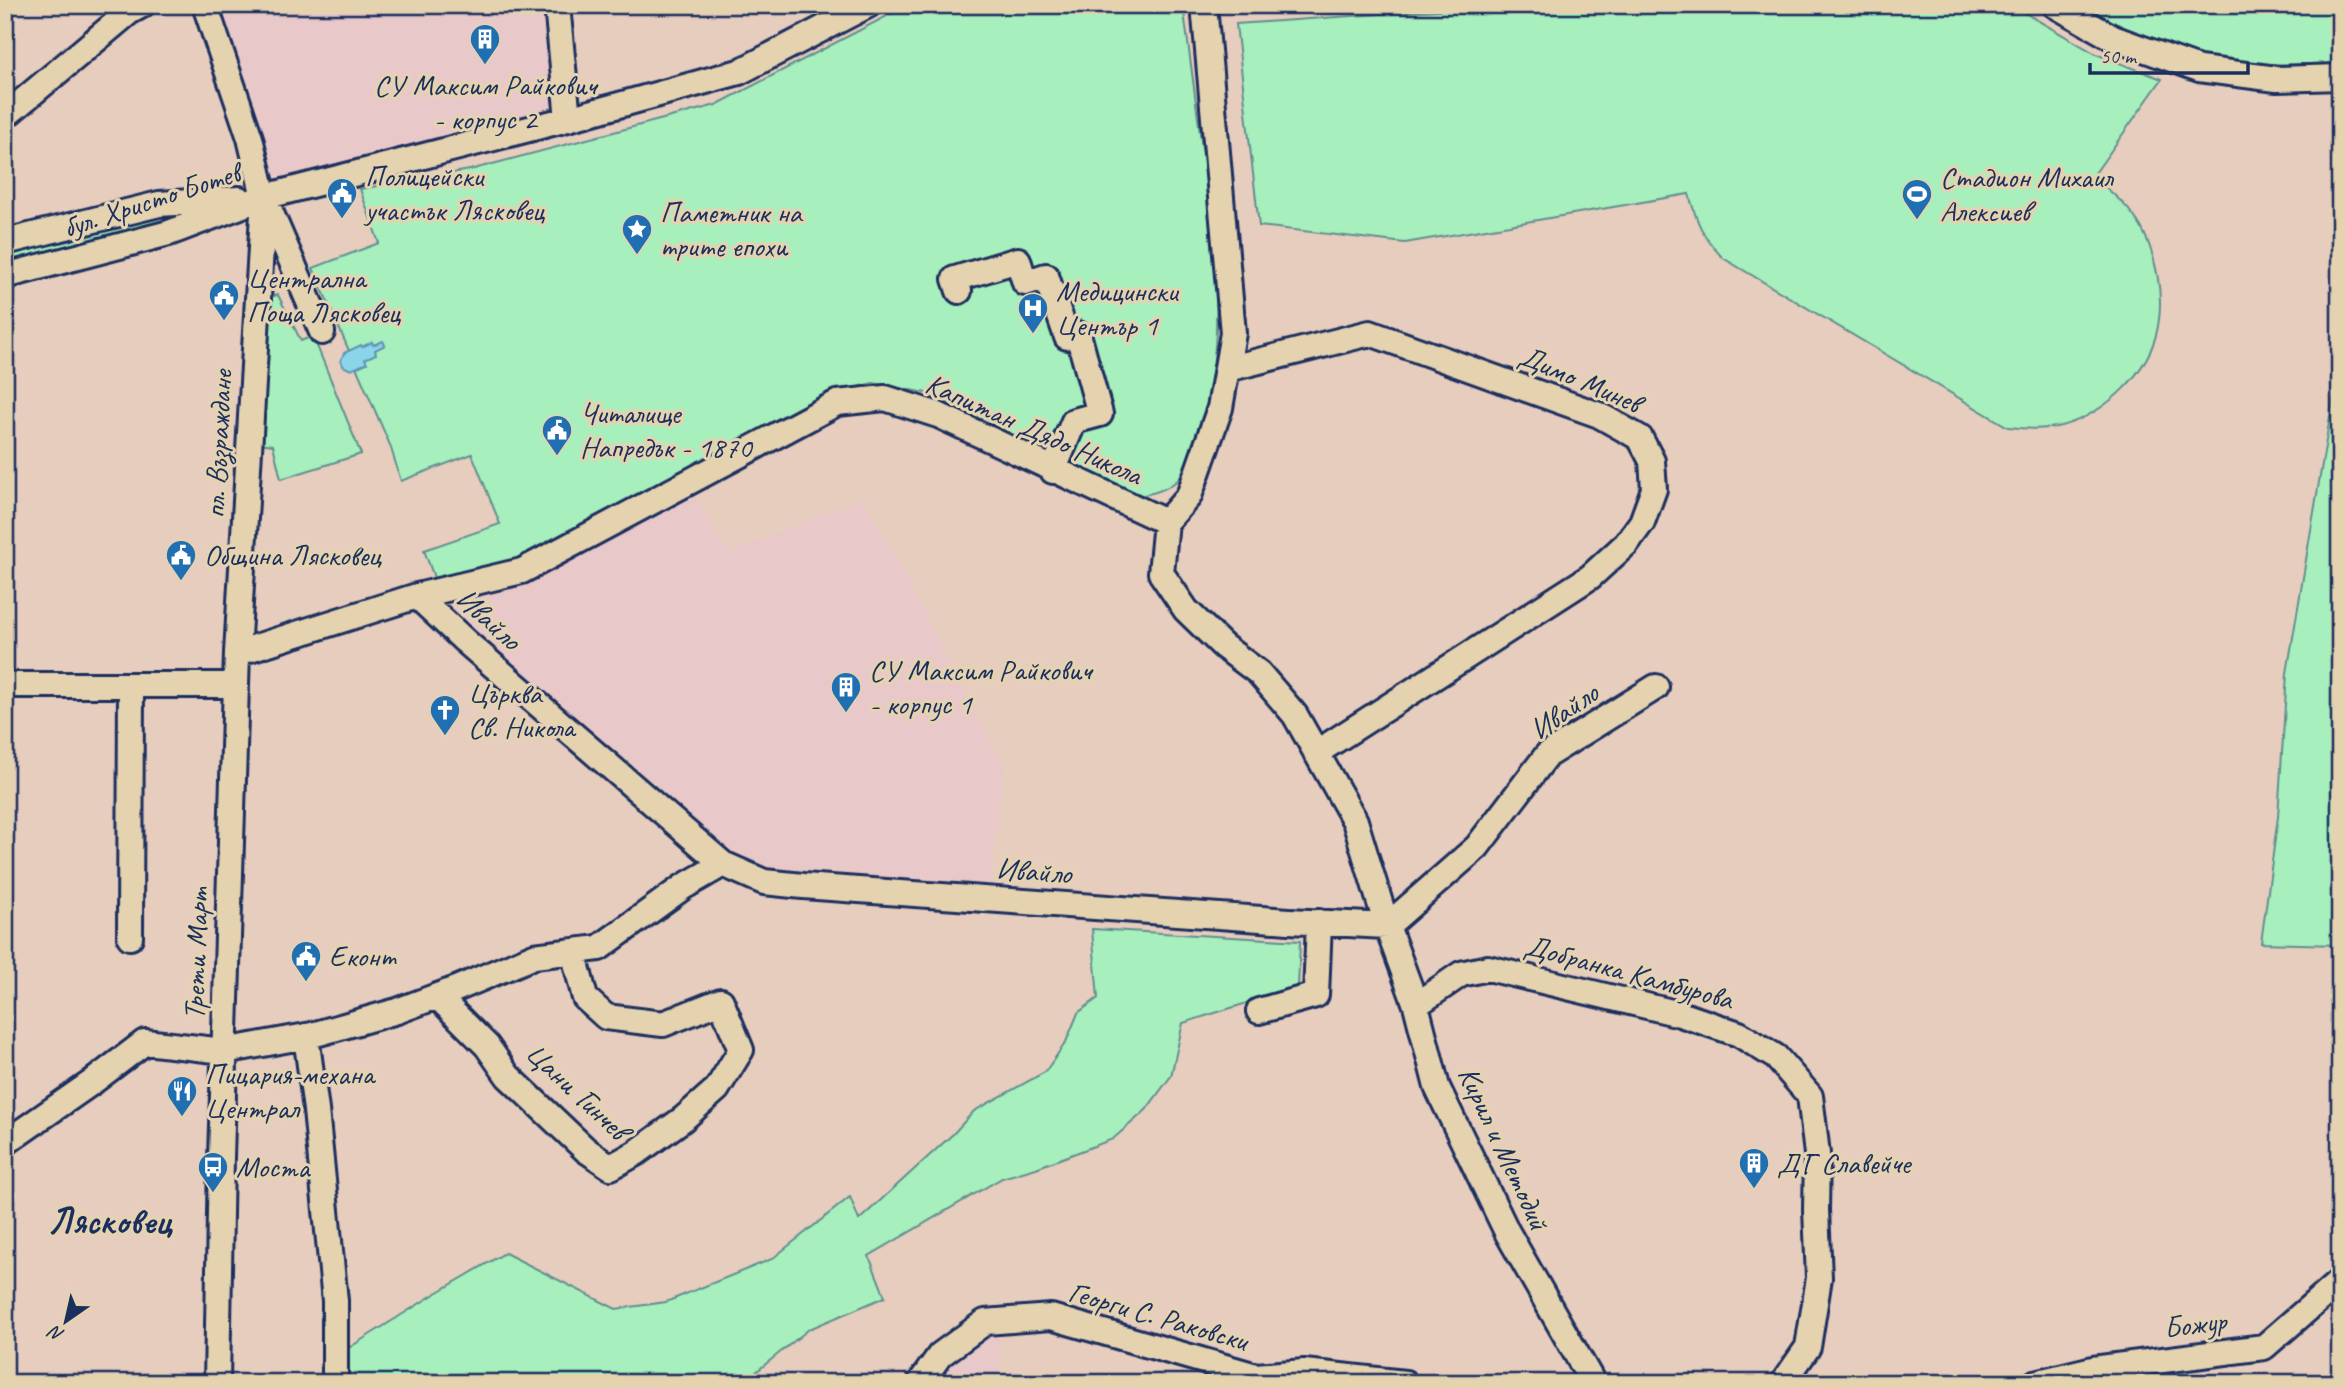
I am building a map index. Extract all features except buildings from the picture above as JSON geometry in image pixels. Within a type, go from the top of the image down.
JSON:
[{"type":"street","points":[[205,5],[250,138],[264,197],[322,332]]},
{"type":"street","points":[[557,5],[568,119]]},
{"type":"street","points":[[264,197],[739,72],[867,5]]},
{"type":"street","name":"Капитан Дядо Никола","points":[[1204,5],[1233,333],[1220,408],[1189,496],[1166,522],[1161,573],[1186,610],[1223,646],[1259,673],[1295,715],[1355,821],[1387,926]]},
{"type":"street","points":[[2055,5],[2113,38],[2199,69],[2277,79],[2340,77]]},
{"type":"street","points":[[5,116],[133,7]]},
{"type":"street","name":"бул. Христо Ботев","points":[[5,242],[159,204],[264,197]]},
{"type":"street","name":"бул. Христо Ботев","points":[[5,276],[169,233],[264,197]]},
{"type":"street","name":"пл. Възраждане","points":[[237,653],[264,197]]},
{"type":"street","points":[[959,291],[955,279],[1018,260],[1026,283],[1046,276],[1067,337],[1078,334],[1100,414],[1074,421],[1053,471]]},
{"type":"street","name":"Димо Минев","points":[[1227,369],[1370,333],[1600,415],[1640,438],[1652,461],[1654,489],[1642,522],[1626,544],[1590,577],[1316,753]]},
{"type":"street","name":"Капитан Дядо Никола","points":[[416,596],[522,571],[837,402],[885,398],[938,415],[1166,522]]},
{"type":"street","points":[[237,653],[416,596]]},
{"type":"street","name":"Ивайло","points":[[416,596],[723,864],[764,882],[803,886],[1387,926],[1477,847],[1548,755],[1656,687]]},
{"type":"street","name":"Трети Март","points":[[217,1383],[237,653]]},
{"type":"street","points":[[5,685],[236,685]]},
{"type":"street","points":[[130,937],[131,685]]},
{"type":"street","points":[[6,1140],[91,1083],[145,1042],[225,1051],[306,1036],[397,1011],[534,956],[599,948],[683,887],[723,864]]},
{"type":"street","points":[[1259,1012],[1316,995],[1319,922]]},
{"type":"street","name":"Кирил и Методий","points":[[1387,926],[1416,1005],[1437,1087],[1507,1232],[1585,1382]]},
{"type":"street","name":"Цани Гинчев","points":[[437,996],[487,1046],[508,1076],[586,1150],[611,1167],[636,1153],[683,1119],[717,1090],[741,1050],[721,1001],[663,1024],[606,1017],[585,998],[573,951]]},
{"type":"street","name":"Добранка Камбурова","points":[[1416,1005],[1461,974],[1488,968],[1680,1014],[1739,1034],[1776,1057],[1810,1097],[1818,1154],[1816,1210],[1819,1278],[1808,1347],[1783,1383]]},
{"type":"street","points":[[306,1036],[335,1301],[335,1383]]},
{"type":"street","name":"Божур","points":[[2035,1383],[2093,1369],[2264,1347],[2340,1281]]},
{"type":"street","name":"Георги С. Раковски","points":[[920,1383],[940,1354],[985,1322],[1051,1317],[1256,1376],[1405,1383]]},
{"type":"shaded area","points":[[205,5],[557,5],[568,119],[264,197]]},
{"type":"shaded area","points":[[687,483],[729,554],[863,497],[1004,766],[988,900],[723,864],[421,595]]},
{"type":"shaded area","points":[[998,1327],[1000,1383],[920,1383]]},
{"type":"green space","points":[[908,5],[1183,5],[1215,266],[1216,335],[1207,403],[1194,450],[1179,479],[1165,489],[1134,497],[926,393],[873,383],[837,392],[522,571],[439,591],[424,550],[500,524],[472,454],[401,481],[390,445],[313,268],[379,243],[360,189],[470,170],[716,105]]},
{"type":"green space","name":"Стадион Михаил Алексиев","points":[[1511,5],[2011,5],[2096,54],[2162,79],[2093,176],[2131,212],[2141,227],[2155,262],[2160,314],[2146,360],[2123,389],[2094,412],[2061,426],[2028,429],[2008,427],[1723,258],[1701,229],[1689,194],[1405,243],[1259,226],[1236,24]]},
{"type":"green space","points":[[2082,5],[2340,5],[2340,63],[2261,64],[2201,58],[2145,37]]},
{"type":"green space","points":[[264,197],[5,276],[5,242]]},
{"type":"green space","points":[[278,295],[301,341],[313,336],[361,454],[281,479],[273,445],[259,443],[264,298]]},
{"type":"green space","points":[[2340,357],[2340,945],[2261,943],[2278,817],[2287,673]]},
{"type":"green space","points":[[1092,929],[1300,941],[1298,987],[1183,1023],[1171,1076],[1146,1110],[1113,1139],[1002,1178],[869,1256],[885,1297],[809,1329],[751,1376],[731,1383],[343,1383],[344,1351],[505,1253],[616,1309],[666,1302],[772,1259],[850,1197],[859,1220],[953,1134],[974,1111],[1045,1072],[1066,1042],[1078,1013],[1098,998]]},
{"type":"water","points":[[383,341],[385,345],[375,350],[376,354],[365,359],[367,363],[351,370],[343,366],[341,360],[344,353],[361,345],[362,347],[372,342],[373,345]]},
{"type":"place","name":"СУ Максим Райкович - корпус 2","points":[[485,66]]},
{"type":"place","name":"Полицейски участък Лясковец","points":[[342,220]]},
{"type":"place","name":"Стадион Михаил Алексиев","points":[[1917,221]]},
{"type":"place","name":"Паметник на трите епохи","points":[[637,256]]},
{"type":"place","name":"Централна Поща Лясковец","points":[[224,322]]},
{"type":"place","name":"Медицински Център 1","points":[[1033,335]]},
{"type":"place","name":"Читалище Напредък - 1870","points":[[557,457]]},
{"type":"place","name":"Община Лясковец","points":[[181,582]]},
{"type":"place","name":"СУ Максим Райкович - корпус 1","points":[[846,714]]},
{"type":"place","name":"Църква Св. Никола","points":[[445,737]]},
{"type":"place","name":"Еконт","points":[[306,983]]},
{"type":"place","name":"Пицария-механа Централ","points":[[182,1118]]},
{"type":"place","name":"ДГ Славейче","points":[[1754,1190]]},
{"type":"place","name":"Моста","points":[[213,1194]]},
{"type":"district","name":"Лясковец","points":[[110,1220]]}]
